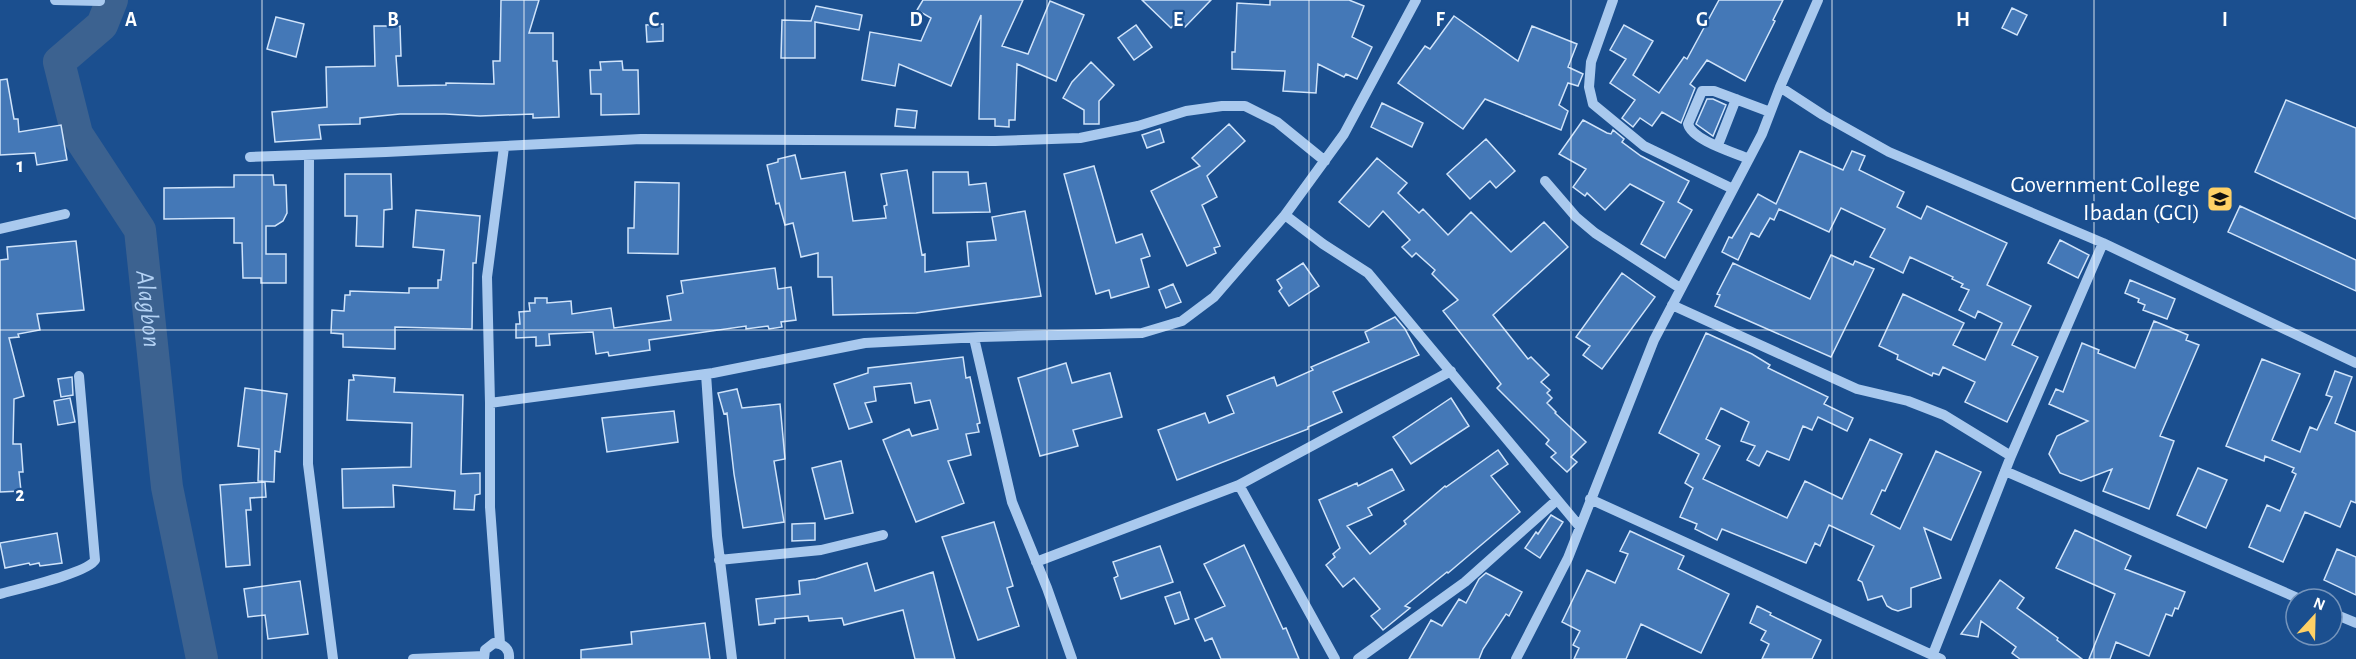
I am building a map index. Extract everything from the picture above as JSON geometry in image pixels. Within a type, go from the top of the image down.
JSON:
[{"type":"street","points":[[55,0],[100,1]]},
{"type":"street","points":[[490,403],[706,374],[865,343],[1142,333],[1182,321],[1214,297],[1286,215],[1344,134],[1416,0]]},
{"type":"street","points":[[1613,0],[1591,62],[1589,87],[1593,104],[1644,146],[1733,189]]},
{"type":"street","points":[[1516,659],[1568,558],[1627,406],[1672,305],[1749,159],[1818,0]]},
{"type":"street","points":[[1780,87],[1823,115],[1889,152],[2103,243],[2356,363]]},
{"type":"street","points":[[1749,159],[1694,134],[1688,124],[1702,91],[1714,91],[1770,112]]},
{"type":"street","points":[[1718,145],[1736,99]]},
{"type":"street","points":[[250,157],[641,139],[994,141],[1080,138],[1138,126],[1186,111],[1222,106],[1245,106],[1277,122],[1325,160]]},
{"type":"street","points":[[500,644],[490,507],[487,277],[504,147]]},
{"type":"street","points":[[309,155],[308,464],[333,659]]},
{"type":"street","points":[[1545,181],[1576,217],[1595,233],[1680,288]]},
{"type":"street","points":[[0,229],[65,214]]},
{"type":"street","points":[[1286,215],[1323,244],[1368,273],[1580,526]]},
{"type":"street","points":[[1590,499],[1937,657],[2011,456],[2103,243]]},
{"type":"street","points":[[1672,305],[1857,389],[1908,401],[1944,415],[2011,456]]},
{"type":"street","points":[[974,338],[1012,502],[1071,659]]},
{"type":"street","points":[[1036,562],[1239,485],[1451,371]]},
{"type":"street","points":[[706,374],[719,560],[732,659]]},
{"type":"street","points":[[0,594],[67,575],[93,564],[95,560],[79,376]]},
{"type":"street","points":[[2005,471],[2284,592]]},
{"type":"street","points":[[1239,485],[1335,659]]},
{"type":"street","points":[[1358,659],[1465,582],[1557,500]]},
{"type":"street","points":[[719,560],[821,550],[883,535]]},
{"type":"street","points":[[413,659],[484,657],[489,646],[500,644],[508,650],[509,659]]},
{"type":"building","points":[[501,0],[539,0],[529,33],[553,33],[553,61],[557,61],[559,117],[533,118],[533,114],[480,116],[400,114],[360,118],[360,124],[319,125],[321,139],[275,142],[272,112],[327,107],[326,67],[375,66],[374,26],[400,26],[401,56],[396,56],[398,86],[446,85],[446,83],[494,84],[493,61],[500,61]]},
{"type":"building","points":[[923,0],[1023,0],[1002,46],[1028,54],[1050,1],[1084,15],[1056,81],[1017,64],[1015,120],[1009,120],[1009,127],[995,126],[995,119],[979,119],[981,15],[951,86],[899,64],[895,86],[862,80],[870,32],[921,41],[931,18],[917,10]]},
{"type":"building","points":[[1142,0],[1211,0],[1185,27],[1178,20],[1171,28]]},
{"type":"building","points":[[1270,0],[1349,0],[1364,6],[1352,37],[1372,47],[1357,79],[1346,74],[1344,77],[1318,64],[1316,93],[1283,91],[1285,71],[1232,69],[1237,3],[1270,5]]},
{"type":"building","points":[[1719,0],[1783,0],[1745,81],[1707,60],[1690,84],[1695,88],[1681,123],[1662,112],[1652,126],[1640,118],[1633,127],[1622,118],[1635,100],[1610,83],[1626,59],[1610,50],[1624,25],[1653,41],[1633,75],[1659,93],[1684,57],[1687,59]]},
{"type":"building","points":[[816,6],[862,15],[859,30],[815,22],[815,58],[781,58],[782,20],[811,21]]},
{"type":"building","points":[[2012,8],[2027,15],[2017,35],[2002,28]]},
{"type":"building","points":[[1454,16],[1518,61],[1532,26],[1577,44],[1568,67],[1583,74],[1578,86],[1568,83],[1559,105],[1568,111],[1561,130],[1485,99],[1463,129],[1398,83],[1425,46],[1430,49]]},
{"type":"building","points":[[276,17],[304,24],[296,57],[267,49]]},
{"type":"building","points":[[663,24],[663,41],[647,42],[646,25]]},
{"type":"building","points":[[1136,25],[1152,47],[1134,60],[1118,38]]},
{"type":"building","points":[[622,61],[623,70],[638,70],[639,114],[601,115],[601,94],[591,94],[590,70],[601,70],[600,62]]},
{"type":"building","points":[[1091,62],[1114,85],[1099,101],[1099,124],[1084,124],[1084,110],[1063,98],[1072,82]]},
{"type":"building","points":[[7,79],[14,119],[18,119],[19,132],[61,125],[67,160],[37,165],[35,153],[0,155],[0,80]]},
{"type":"building","points":[[1707,99],[1713,99],[1726,105],[1713,136],[1696,124]]},
{"type":"building","points":[[2286,100],[2356,128],[2356,219],[2255,172]]},
{"type":"building","points":[[1382,103],[1423,123],[1412,147],[1371,127]]},
{"type":"building","points":[[897,109],[917,111],[915,128],[895,126]]},
{"type":"building","points":[[1583,120],[1607,133],[1611,134],[1613,130],[1624,139],[1622,142],[1641,156],[1689,181],[1678,202],[1692,210],[1665,258],[1641,244],[1664,202],[1630,184],[1605,210],[1587,193],[1585,196],[1573,187],[1586,169],[1559,154]]},
{"type":"building","points":[[1229,124],[1245,141],[1207,176],[1217,197],[1202,205],[1220,246],[1214,248],[1216,253],[1187,266],[1151,191],[1200,166],[1192,158]]},
{"type":"building","points":[[1160,129],[1164,142],[1147,148],[1142,135]]},
{"type":"building","points":[[1486,139],[1515,171],[1496,188],[1490,181],[1470,199],[1447,174]]},
{"type":"building","points":[[1800,151],[1843,170],[1852,151],[1865,156],[1859,170],[1904,192],[1897,207],[1921,219],[1927,206],[2007,243],[1987,285],[2031,306],[2012,345],[2038,357],[2007,422],[1965,402],[1975,382],[1943,367],[1939,375],[1933,373],[1932,376],[1897,359],[1898,355],[1879,346],[1903,294],[1964,323],[1953,345],[1985,360],[2002,323],[1978,311],[1975,318],[1959,310],[1969,290],[1961,287],[1963,284],[1952,279],[1953,277],[1910,257],[1903,273],[1870,257],[1885,229],[1841,208],[1829,232],[1779,209],[1774,220],[1770,218],[1759,237],[1751,233],[1738,260],[1722,252],[1729,237],[1732,238],[1758,194],[1776,204]]},
{"type":"building","points":[[795,155],[801,179],[845,172],[853,221],[886,218],[884,206],[887,205],[881,174],[907,170],[922,255],[925,254],[925,272],[969,266],[967,242],[996,240],[992,217],[1025,211],[1041,296],[916,313],[833,315],[832,277],[818,277],[818,253],[801,257],[793,223],[785,225],[779,203],[776,204],[767,165],[778,162],[778,159]]},
{"type":"building","points":[[1377,158],[1407,183],[1398,193],[1419,213],[1423,209],[1448,235],[1471,212],[1511,252],[1544,222],[1568,247],[1493,315],[1528,359],[1531,357],[1549,375],[1541,382],[1550,390],[1547,393],[1552,398],[1547,403],[1586,442],[1571,457],[1577,462],[1567,472],[1551,457],[1556,453],[1546,444],[1549,440],[1497,388],[1501,384],[1443,311],[1458,300],[1432,274],[1435,270],[1416,253],[1412,257],[1402,247],[1410,240],[1383,211],[1369,227],[1339,202]]},
{"type":"building","points":[[1094,166],[1116,243],[1142,234],[1150,256],[1141,259],[1149,287],[1111,298],[1109,290],[1096,294],[1064,174]]},
{"type":"building","points":[[933,172],[968,172],[969,185],[986,183],[990,212],[933,213]]},
{"type":"building","points":[[345,174],[391,174],[392,209],[384,210],[383,247],[356,246],[357,216],[345,216]]},
{"type":"building","points":[[234,175],[273,175],[274,185],[286,185],[287,213],[283,221],[275,226],[266,226],[266,254],[286,254],[286,283],[261,283],[261,278],[243,278],[242,243],[234,243],[234,218],[164,219],[164,188],[234,187]]},
{"type":"building","points":[[635,182],[679,183],[678,254],[628,253],[628,228],[634,228]]},
{"type":"building","points":[[2240,206],[2356,260],[2356,291],[2228,232]]},
{"type":"building","points":[[416,210],[480,216],[476,263],[473,263],[472,329],[395,327],[395,349],[343,347],[343,334],[331,333],[332,310],[344,311],[345,295],[350,295],[350,291],[409,293],[409,288],[438,288],[444,250],[413,247]]},
{"type":"building","points":[[2060,240],[2089,255],[2078,278],[2048,263]]},
{"type":"building","points":[[76,241],[84,310],[37,314],[40,330],[9,338],[24,396],[14,399],[13,444],[21,444],[23,472],[19,472],[21,491],[0,492],[0,260],[8,259],[7,247]]},
{"type":"building","points":[[1831,255],[1853,265],[1855,261],[1874,269],[1831,357],[1715,306],[1720,295],[1717,294],[1733,263],[1810,299]]},
{"type":"building","points":[[1303,263],[1319,286],[1289,306],[1279,291],[1282,288],[1277,280]]},
{"type":"building","points":[[775,268],[778,289],[791,287],[796,320],[781,322],[782,327],[746,329],[746,326],[649,340],[650,350],[609,356],[608,352],[596,354],[593,332],[549,334],[550,345],[536,346],[536,337],[516,338],[516,324],[520,324],[519,312],[530,311],[529,303],[535,303],[535,298],[547,298],[547,303],[571,301],[572,314],[611,308],[614,328],[671,320],[667,296],[683,293],[681,281]]},
{"type":"building","points":[[1622,273],[1655,297],[1602,369],[1583,355],[1590,346],[1576,337]]},
{"type":"building","points":[[2130,280],[2175,299],[2167,319],[2143,310],[2145,305],[2138,302],[2139,299],[2125,293]]},
{"type":"building","points":[[1173,284],[1181,302],[1166,308],[1159,290]]},
{"type":"building","points":[[1395,317],[1405,329],[1419,355],[1333,392],[1342,412],[1308,429],[1177,480],[1158,430],[1205,413],[1209,423],[1234,413],[1227,396],[1274,377],[1277,386],[1313,370],[1311,367],[1369,342],[1365,332]]},
{"type":"building","points":[[2154,321],[2188,335],[2186,340],[2199,345],[2160,436],[2174,441],[2149,509],[2103,491],[2112,469],[2081,481],[2060,473],[2049,454],[2057,436],[2088,421],[2049,404],[2056,389],[2063,392],[2082,343],[2099,350],[2098,353],[2135,368]]},
{"type":"building","points":[[1706,333],[1752,354],[1770,365],[1768,368],[1828,397],[1824,404],[1853,418],[1847,431],[1818,417],[1812,430],[1803,426],[1789,460],[1767,451],[1759,466],[1747,460],[1755,446],[1741,441],[1749,422],[1721,408],[1706,439],[1720,446],[1703,479],[1787,518],[1805,481],[1842,499],[1870,439],[1902,454],[1885,491],[1882,490],[1871,514],[1900,529],[1936,451],[1981,472],[1951,540],[1924,528],[1941,578],[1911,588],[1911,607],[1898,611],[1892,609],[1887,606],[1882,596],[1868,600],[1862,582],[1858,580],[1874,546],[1829,525],[1820,546],[1815,543],[1806,563],[1722,529],[1717,540],[1695,529],[1697,524],[1680,517],[1693,488],[1685,483],[1699,454],[1659,433]]},
{"type":"building","points":[[963,357],[966,378],[970,377],[980,423],[977,424],[979,432],[966,434],[971,455],[948,461],[964,503],[916,522],[883,440],[909,429],[912,436],[938,429],[930,400],[915,403],[911,383],[874,387],[876,401],[865,403],[872,422],[849,429],[834,384],[868,373],[868,368]]},
{"type":"building","points":[[2262,359],[2300,374],[2272,440],[2300,452],[2310,427],[2317,430],[2332,397],[2326,395],[2335,371],[2352,377],[2335,423],[2356,432],[2356,503],[2351,501],[2340,527],[2305,512],[2283,562],[2249,547],[2267,505],[2280,511],[2296,474],[2292,472],[2294,468],[2265,456],[2264,461],[2226,446]]},
{"type":"building","points":[[1066,363],[1072,383],[1110,373],[1122,417],[1073,430],[1078,446],[1040,456],[1018,378]]},
{"type":"building","points":[[353,375],[395,378],[394,392],[463,395],[461,474],[480,473],[480,494],[475,495],[474,510],[454,509],[455,491],[393,485],[394,507],[343,508],[342,469],[411,467],[412,423],[347,420],[349,380],[354,380]]},
{"type":"building","points":[[72,377],[73,395],[61,397],[58,379]]},
{"type":"building","points":[[245,388],[287,394],[280,452],[275,451],[274,482],[258,481],[259,449],[238,446]]},
{"type":"building","points":[[737,389],[742,408],[780,404],[785,459],[774,461],[784,522],[743,528],[727,413],[724,414],[718,393]]},
{"type":"building","points":[[70,398],[75,422],[58,425],[54,401]]},
{"type":"building","points":[[1451,398],[1469,426],[1411,464],[1393,437]]},
{"type":"building","points":[[674,411],[678,442],[607,452],[602,418]]},
{"type":"building","points":[[1498,450],[1508,464],[1491,476],[1520,512],[1405,606],[1410,608],[1383,630],[1371,616],[1380,609],[1354,578],[1343,587],[1326,565],[1335,557],[1333,554],[1340,548],[1319,500],[1357,483],[1358,486],[1392,469],[1404,490],[1368,508],[1372,515],[1347,526],[1370,554],[1406,524],[1404,521],[1445,486]]},
{"type":"building","points":[[841,461],[853,513],[825,519],[812,468]]},
{"type":"building","points":[[2198,468],[2227,480],[2206,528],[2177,515]]},
{"type":"building","points":[[265,482],[266,497],[250,498],[251,510],[246,510],[250,565],[226,567],[220,485]]},
{"type":"building","points":[[1551,515],[1563,522],[1540,558],[1525,548]]},
{"type":"building","points":[[994,522],[1013,586],[1007,588],[1019,626],[978,640],[942,537]]},
{"type":"building","points":[[815,523],[815,540],[792,541],[792,524]]},
{"type":"building","points":[[2075,530],[2131,556],[2125,569],[2185,592],[2178,609],[2175,608],[2172,616],[2166,614],[2149,656],[2116,642],[2110,659],[2089,659],[2115,594],[2056,568]]},
{"type":"building","points":[[1630,531],[1684,556],[1678,569],[1729,594],[1701,653],[1641,624],[1626,659],[1574,659],[1579,648],[1573,645],[1580,631],[1562,622],[1587,570],[1615,583],[1628,554],[1620,551]]},
{"type":"building","points":[[57,533],[62,563],[40,566],[39,563],[30,565],[29,563],[5,568],[0,543]]},
{"type":"building","points":[[1244,545],[1299,659],[1221,659],[1212,638],[1205,641],[1195,619],[1225,606],[1204,564]]},
{"type":"building","points":[[1160,546],[1173,582],[1121,599],[1114,578],[1118,576],[1113,562]]},
{"type":"building","points":[[2337,549],[2356,557],[2356,595],[2344,589],[2344,587],[2324,580]]},
{"type":"building","points":[[867,563],[875,591],[933,572],[955,659],[915,659],[903,610],[844,625],[842,618],[809,621],[808,616],[775,619],[775,623],[759,625],[756,599],[800,594],[799,581],[816,579]]},
{"type":"building","points":[[1486,573],[1522,592],[1509,616],[1506,614],[1483,649],[1479,659],[1409,659],[1431,620],[1442,626],[1459,599],[1466,603],[1479,579]]},
{"type":"building","points":[[2000,580],[2024,598],[2017,608],[2082,659],[2020,659],[2012,653],[2016,647],[1981,621],[1978,637],[1961,634]]},
{"type":"building","points":[[300,581],[308,634],[268,639],[265,615],[248,617],[244,589]]},
{"type":"building","points":[[1180,592],[1189,619],[1175,624],[1165,597]]},
{"type":"building","points":[[1757,606],[1771,613],[1770,615],[1821,640],[1812,659],[1762,659],[1769,644],[1761,640],[1766,631],[1750,623]]},
{"type":"building","points":[[705,623],[710,659],[581,659],[581,650],[632,644],[631,632]]},
{"type":"waterway","name":"Alagbon","points":[[112,0],[102,25],[59,62],[77,134],[140,230],[167,487],[202,659]]},
{"type":"place","name":"Government College Ibadan (GCI)","points":[[2220,199]]}]
